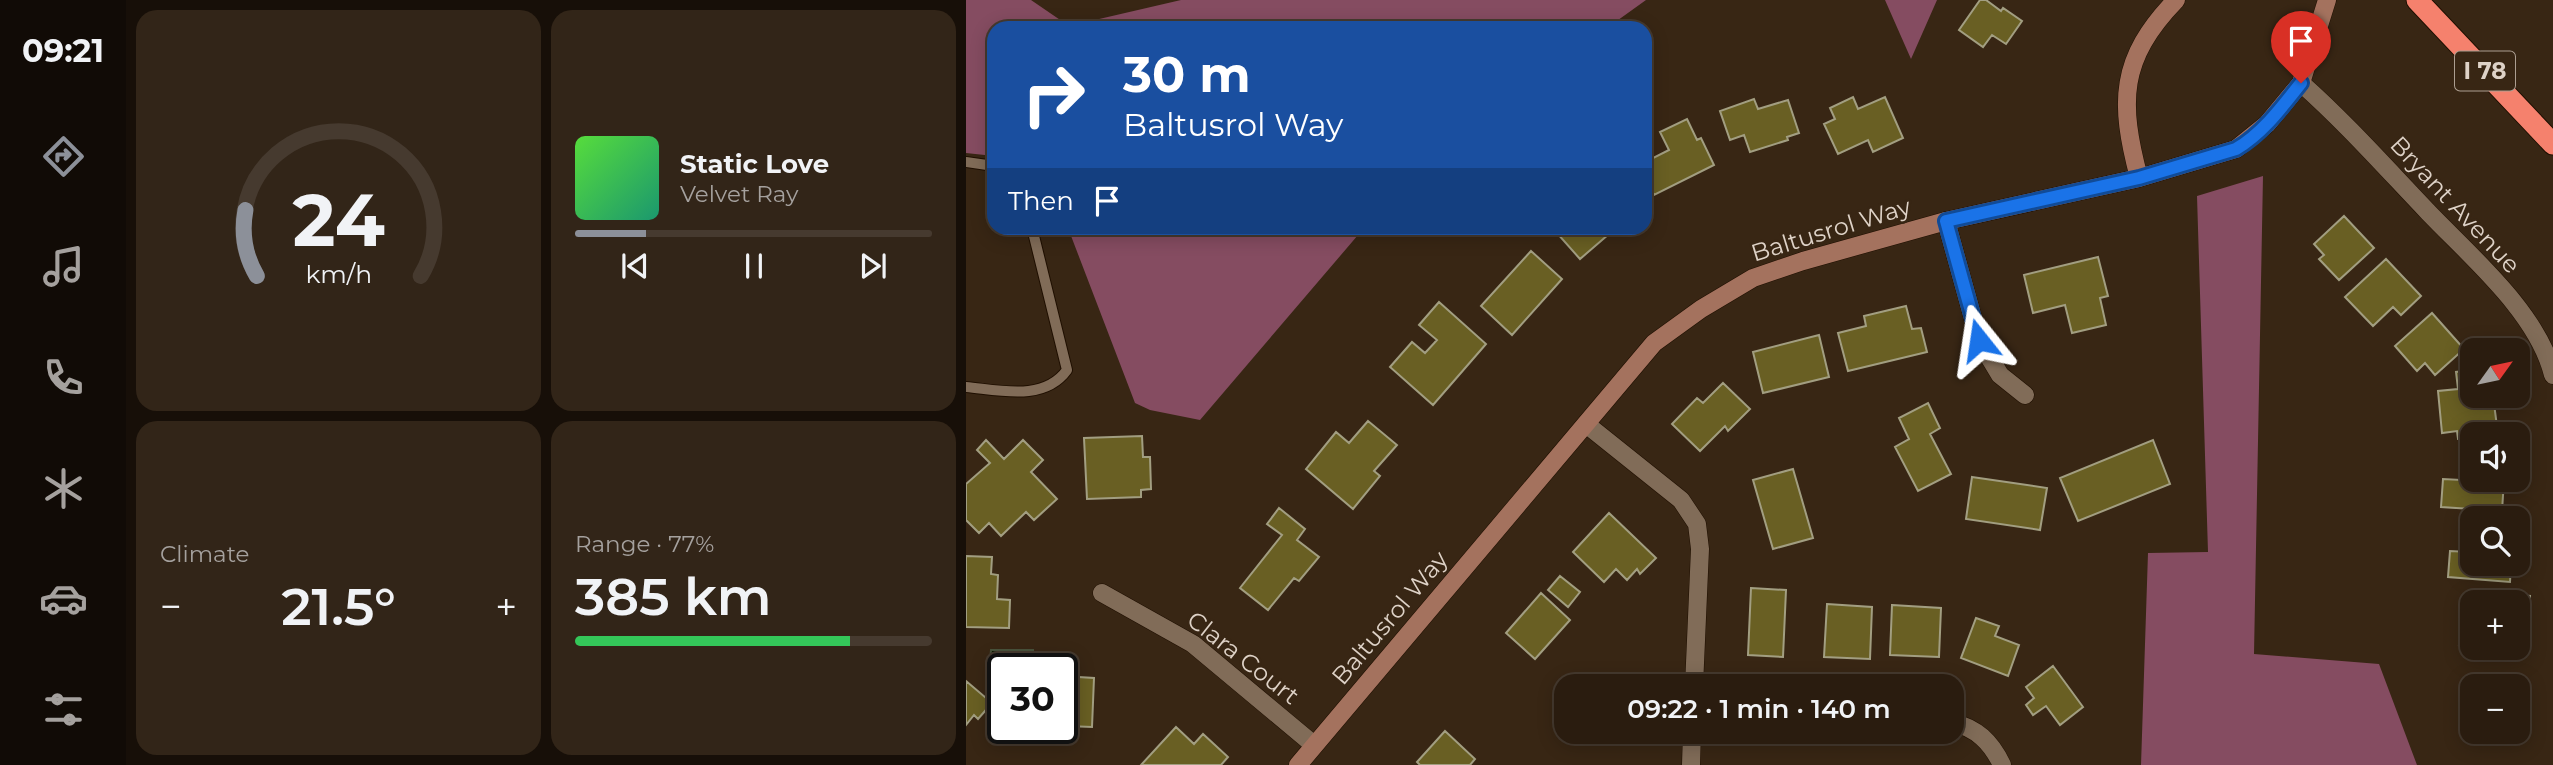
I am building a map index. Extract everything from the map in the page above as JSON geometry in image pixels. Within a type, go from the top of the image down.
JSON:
[{"type":"highway","name":"I 78","points":[[2417,0],[2553,144]]},
{"type":"street","points":[[2139,178],[2129,140],[2126,109],[2128,78],[2140,46],[2160,17],[2176,0]]},
{"type":"street","name":"Baltusrol Way","points":[[1298,765],[1654,343],[1701,309],[1753,278],[1803,261],[1946,221],[2139,178],[2236,149],[2267,124],[2301,83],[2328,0]]},
{"type":"street","name":"Bryant Avenue","points":[[2301,83],[2334,113],[2500,288],[2533,329],[2553,375]]},
{"type":"street","points":[[1946,221],[1979,340],[2000,375],[2025,395]]},
{"type":"street","points":[[1586,424],[1681,500],[1697,524],[1700,549],[1695,674]]},
{"type":"street","name":"Clara Court","points":[[1102,593],[1193,644],[1314,745]]},
{"type":"street","points":[[1964,726],[1977,731],[1994,747],[2002,765]]},
{"type":"street","points":[[1691,765],[1692,744]]},
{"type":"lane","points":[[966,162],[987,165]]},
{"type":"lane","points":[[966,387],[1026,393],[1060,380],[1068,370],[1034,235]]},
{"type":"shaded area","points":[[966,0],[1031,0],[1062,21],[987,21],[987,155],[966,153]]},
{"type":"shaded area","points":[[1181,0],[1646,0],[1617,21],[1091,21]]},
{"type":"shaded area","points":[[1885,0],[1937,0],[1911,59]]},
{"type":"shaded area","points":[[2263,176],[2254,654],[2379,664],[2417,765],[2141,765],[2148,553],[2208,552],[2197,196]]},
{"type":"shaded area","points":[[1071,235],[1358,235],[1200,420],[1150,410],[1135,403]]},
{"type":"shaded area","points":[[991,650],[1033,650],[1033,653],[991,653]]},
{"type":"building","points":[[1980,0],[1986,0],[2001,11],[2003,8],[2022,21],[2006,44],[1992,35],[1983,47],[1959,30]]},
{"type":"building","points":[[1853,97],[1858,109],[1885,97],[1903,138],[1873,152],[1868,140],[1838,154],[1824,124],[1835,119],[1830,108]]},
{"type":"building","points":[[1754,99],[1758,109],[1788,100],[1799,133],[1787,137],[1788,140],[1750,152],[1744,135],[1730,140],[1720,111]]},
{"type":"building","points":[[1687,119],[1697,140],[1701,138],[1714,165],[1654,195],[1652,158],[1669,150],[1660,132]]},
{"type":"building","points":[[2344,216],[2374,248],[2339,280],[2319,259],[2324,255],[2314,244]]},
{"type":"building","points":[[1559,235],[1608,235],[1580,259]]},
{"type":"building","points":[[1531,251],[1562,279],[1512,335],[1481,306]]},
{"type":"building","points":[[2098,257],[2108,296],[2100,298],[2106,325],[2072,333],[2065,305],[2033,313],[2024,275]]},
{"type":"building","points":[[2386,259],[2421,296],[2401,315],[2393,307],[2373,326],[2345,297]]},
{"type":"building","points":[[1439,302],[1486,344],[1433,405],[1390,367],[1412,342],[1425,353],[1437,340],[1419,325]]},
{"type":"building","points":[[1906,306],[1912,329],[1921,328],[1927,352],[1848,371],[1838,333],[1866,326],[1864,316]]},
{"type":"building","points":[[2432,313],[2460,344],[2460,353],[2435,375],[2425,363],[2417,371],[2395,346]]},
{"type":"building","points":[[1819,335],[1829,377],[1763,393],[1753,352]]},
{"type":"building","points":[[2456,372],[2460,372],[2460,408],[2495,408],[2496,422],[2460,422],[2458,439],[2457,431],[2442,433],[2438,391],[2458,389]]},
{"type":"building","points":[[1723,383],[1750,409],[1728,431],[1725,426],[1700,451],[1672,424],[1697,398],[1703,403]]},
{"type":"building","points":[[1928,403],[1940,428],[1930,434],[1951,474],[1918,491],[1895,447],[1909,439],[1899,418]]},
{"type":"building","points":[[1368,421],[1397,445],[1374,471],[1380,476],[1353,509],[1306,469],[1336,432],[1349,443]]},
{"type":"building","points":[[1142,436],[1143,457],[1150,457],[1151,489],[1141,490],[1141,497],[1087,499],[1084,438]]},
{"type":"building","points":[[986,440],[1004,459],[1023,440],[1043,460],[1031,472],[1057,499],[1034,520],[1026,512],[1001,536],[989,523],[979,533],[966,520],[966,484],[990,463],[977,450]]},
{"type":"building","points":[[2153,440],[2170,484],[2078,521],[2060,478]]},
{"type":"building","points":[[1793,469],[1813,538],[1773,549],[1753,480]]},
{"type":"building","points":[[1972,477],[2047,488],[2040,530],[1966,519]]},
{"type":"building","points":[[2443,479],[2460,480],[2460,492],[2503,492],[2502,506],[2441,507]]},
{"type":"building","points":[[1279,508],[1305,529],[1297,540],[1319,557],[1299,581],[1294,578],[1268,610],[1240,588],[1282,535],[1267,524]]},
{"type":"building","points":[[1609,513],[1656,558],[1640,574],[1637,569],[1627,580],[1616,569],[1604,582],[1573,552]]},
{"type":"building","points":[[2450,551],[2460,552],[2460,576],[2510,576],[2510,582],[2448,577]]},
{"type":"building","points":[[966,556],[992,557],[991,574],[998,575],[997,599],[1010,600],[1009,628],[966,627]]},
{"type":"building","points":[[1560,576],[1580,592],[1568,607],[1548,590]]},
{"type":"building","points":[[1751,588],[1786,590],[1783,657],[1748,655]]},
{"type":"building","points":[[1541,593],[1570,620],[1535,659],[1506,633]]},
{"type":"building","points":[[1827,604],[1872,607],[1870,659],[1824,657]]},
{"type":"building","points":[[1892,605],[1941,608],[1939,657],[1890,655]]},
{"type":"building","points":[[1976,618],[1999,626],[1995,636],[2019,645],[2008,676],[1961,658]]},
{"type":"building","points":[[2053,666],[2083,707],[2060,725],[2046,706],[2033,715],[2026,705],[2034,698],[2026,687]]},
{"type":"building","points":[[1078,677],[1094,678],[1092,727],[1078,726]]},
{"type":"building","points":[[966,681],[987,699],[987,709],[978,719],[974,715],[966,725]]},
{"type":"building","points":[[1176,727],[1194,744],[1203,734],[1228,757],[1221,765],[1141,765]]},
{"type":"building","points":[[1445,731],[1475,759],[1470,765],[1420,765],[1417,762]]},
{"type":"route","points":[[1979,340],[1946,221],[2139,178],[2236,149],[2267,124],[2301,83]]}]
